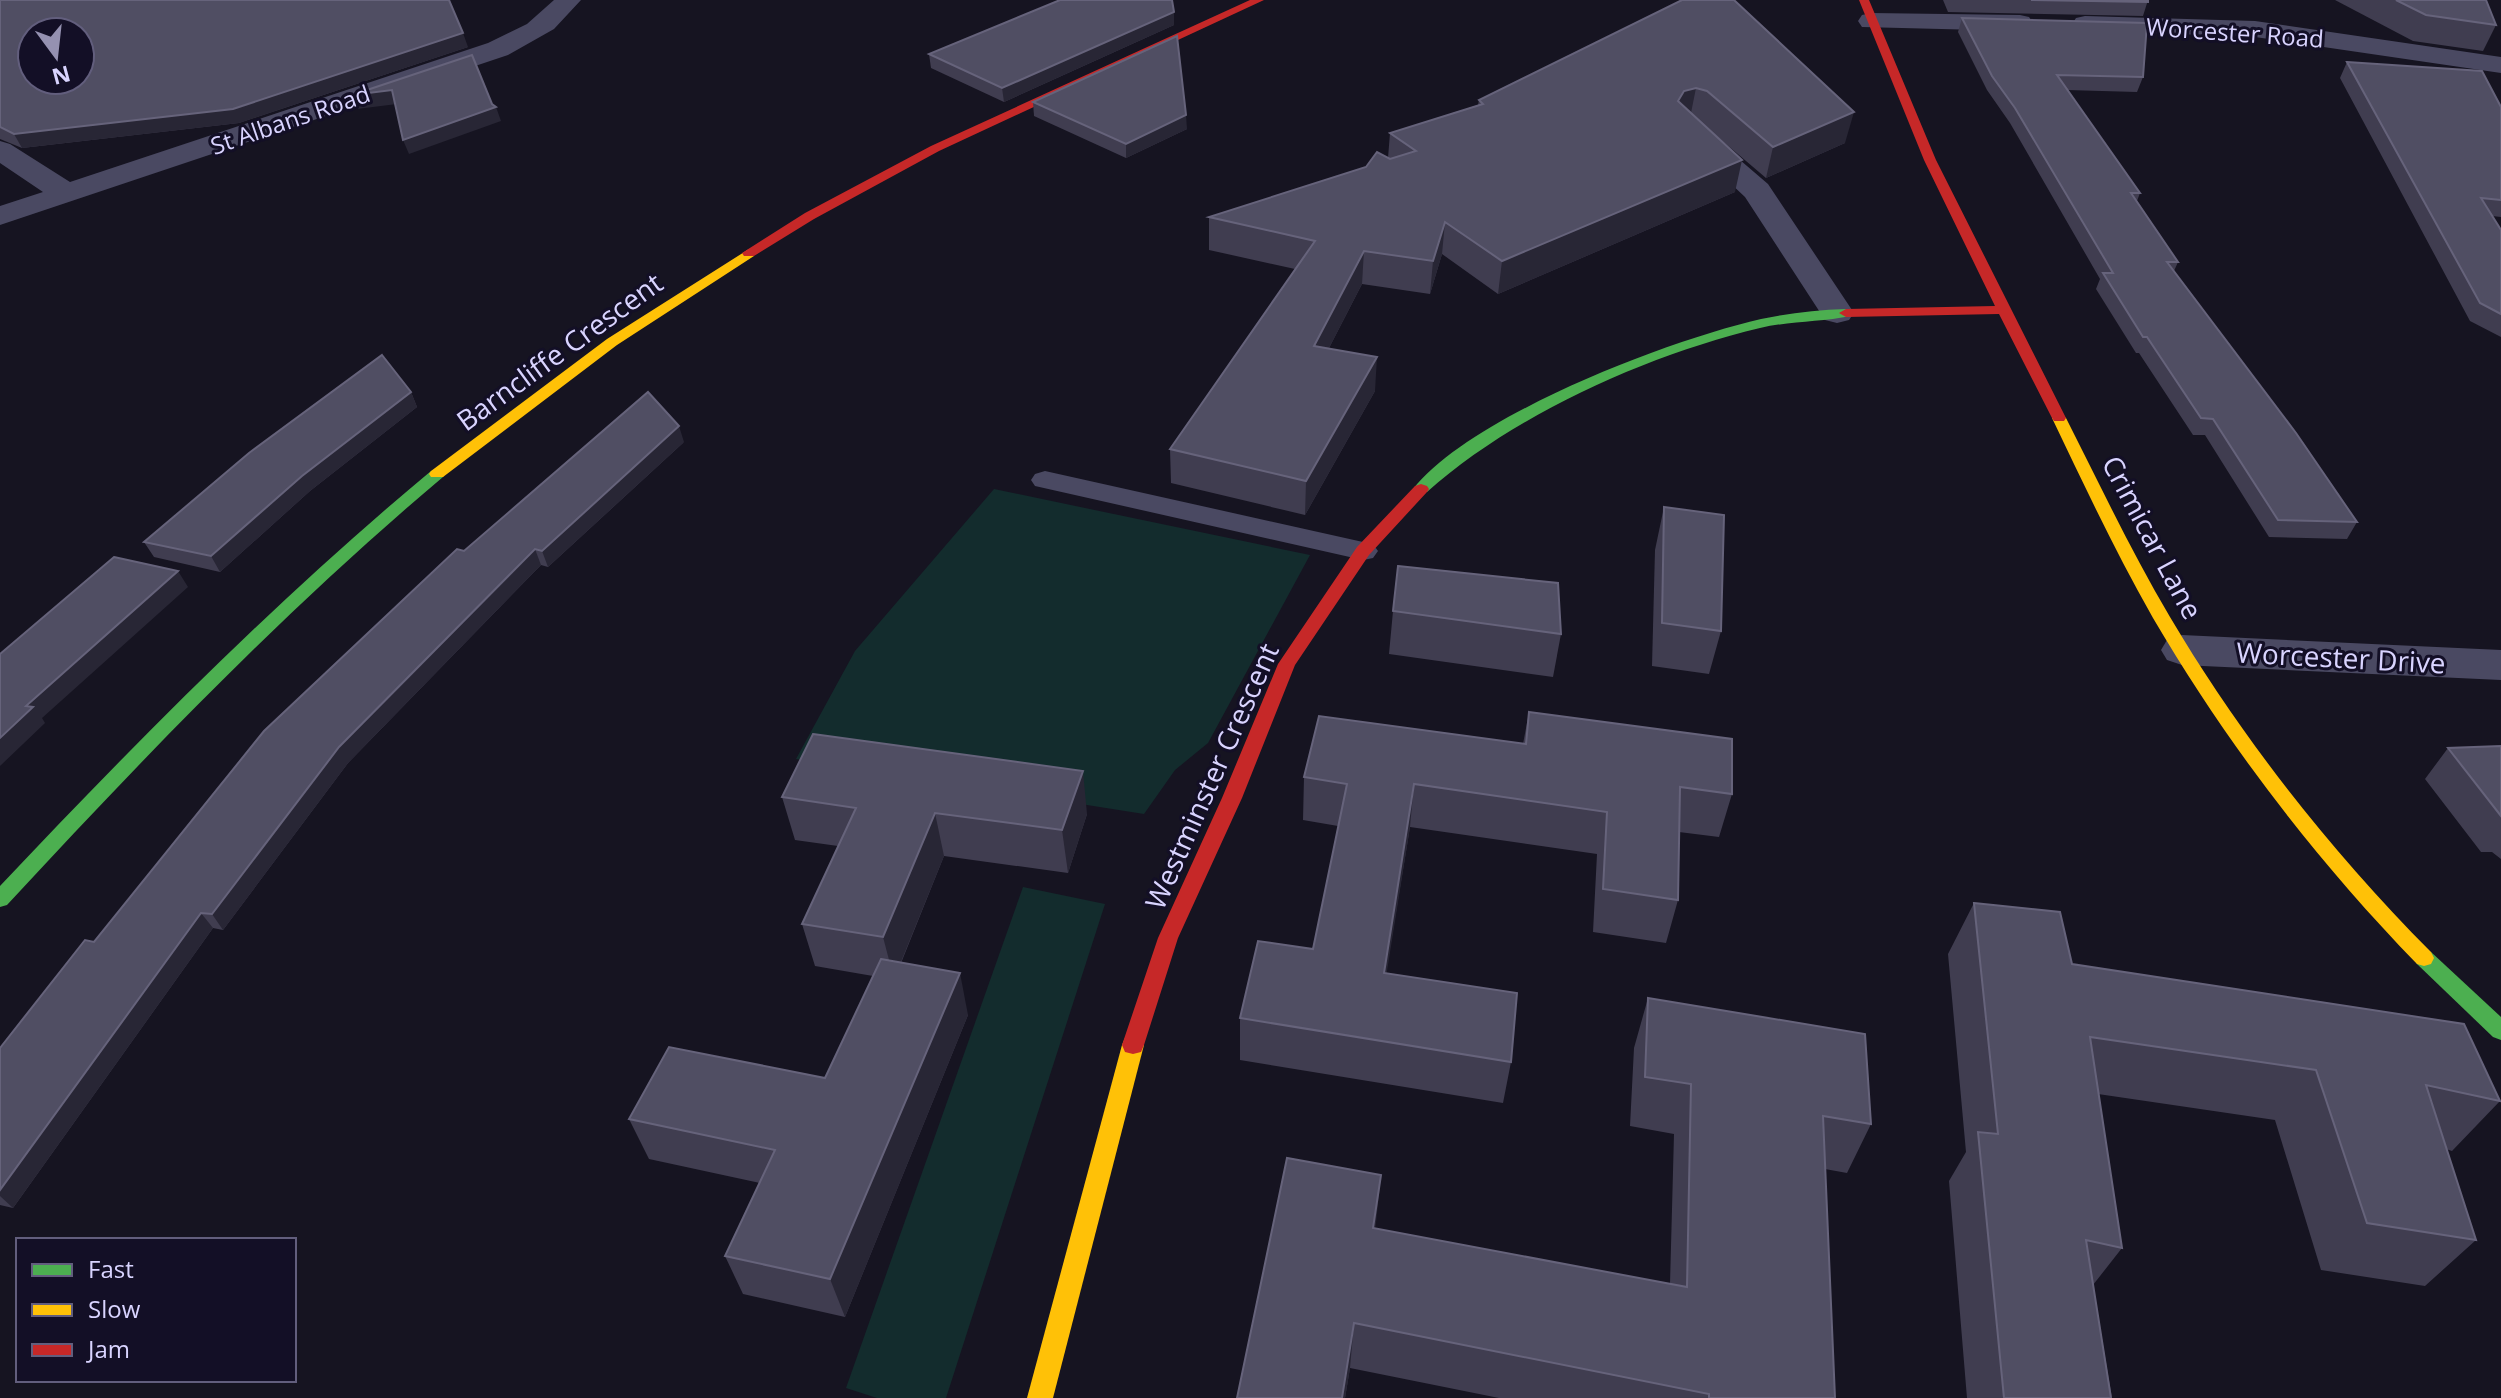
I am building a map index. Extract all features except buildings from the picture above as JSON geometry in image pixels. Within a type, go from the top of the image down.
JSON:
[{"type":"street","name":"St Albans Road","points":[[0,216],[498,49],[551,21],[568,0]]},
{"type":"street","name":"Barncliffe Crescent","points":[[0,899],[207,681],[337,559],[494,429],[619,336],[761,245],[921,156],[1259,0]]},
{"type":"street","points":[[2243,0],[2255,29]]},
{"type":"street","name":"Worcester Road","points":[[1867,10],[2054,24],[2255,29],[2501,65]]},
{"type":"street","name":"Crimicar Lane","points":[[1867,10],[1926,155],[2003,310],[2182,650],[2312,835],[2400,936],[2501,1031]]},
{"type":"street","points":[[1689,130],[1757,191],[1837,313]]},
{"type":"street","points":[[0,150],[67,194]]},
{"type":"street","name":"Westminster Crescent","points":[[1040,1398],[1121,1083],[1168,938],[1232,798],[1287,664],[1363,551],[1397,512],[1444,467],[1493,431],[1559,396],[1693,341],[1762,324],[1837,313],[2003,310]]},
{"type":"street","name":"Worcester Drive","points":[[2182,650],[2501,665]]},
{"type":"lane","points":[[1045,480],[1363,551]]},
{"type":"green space","points":[[994,489],[1310,555],[1208,743],[1175,770],[1144,814],[796,759],[855,651]]},
{"type":"green space","points":[[1023,887],[1105,904],[946,1398],[877,1398],[846,1388]]},
{"type":"traffic: fast","points":[[1421,489],[1467,451],[1516,420],[1568,393],[1623,370],[1732,331],[1789,318],[1846,313]]},
{"type":"traffic: fast","points":[[0,899],[211,679],[321,574],[437,474]]},
{"type":"traffic: fast","points":[[2424,958],[2501,1031]]},
{"type":"traffic: slow","points":[[437,474],[612,342],[749,253]]},
{"type":"traffic: slow","points":[[2059,418],[2148,593],[2219,709],[2315,839],[2424,958]]},
{"type":"traffic: slow","points":[[1040,1398],[1133,1045]]},
{"type":"traffic: jam","points":[[749,253],[935,148],[1259,0]]},
{"type":"traffic: jam","points":[[1864,0],[1930,160],[2059,418]]},
{"type":"traffic: jam","points":[[1846,313],[2003,310]]},
{"type":"traffic: jam","points":[[1133,1045],[1168,938],[1232,798],[1287,664],[1363,551],[1421,489]]}]
